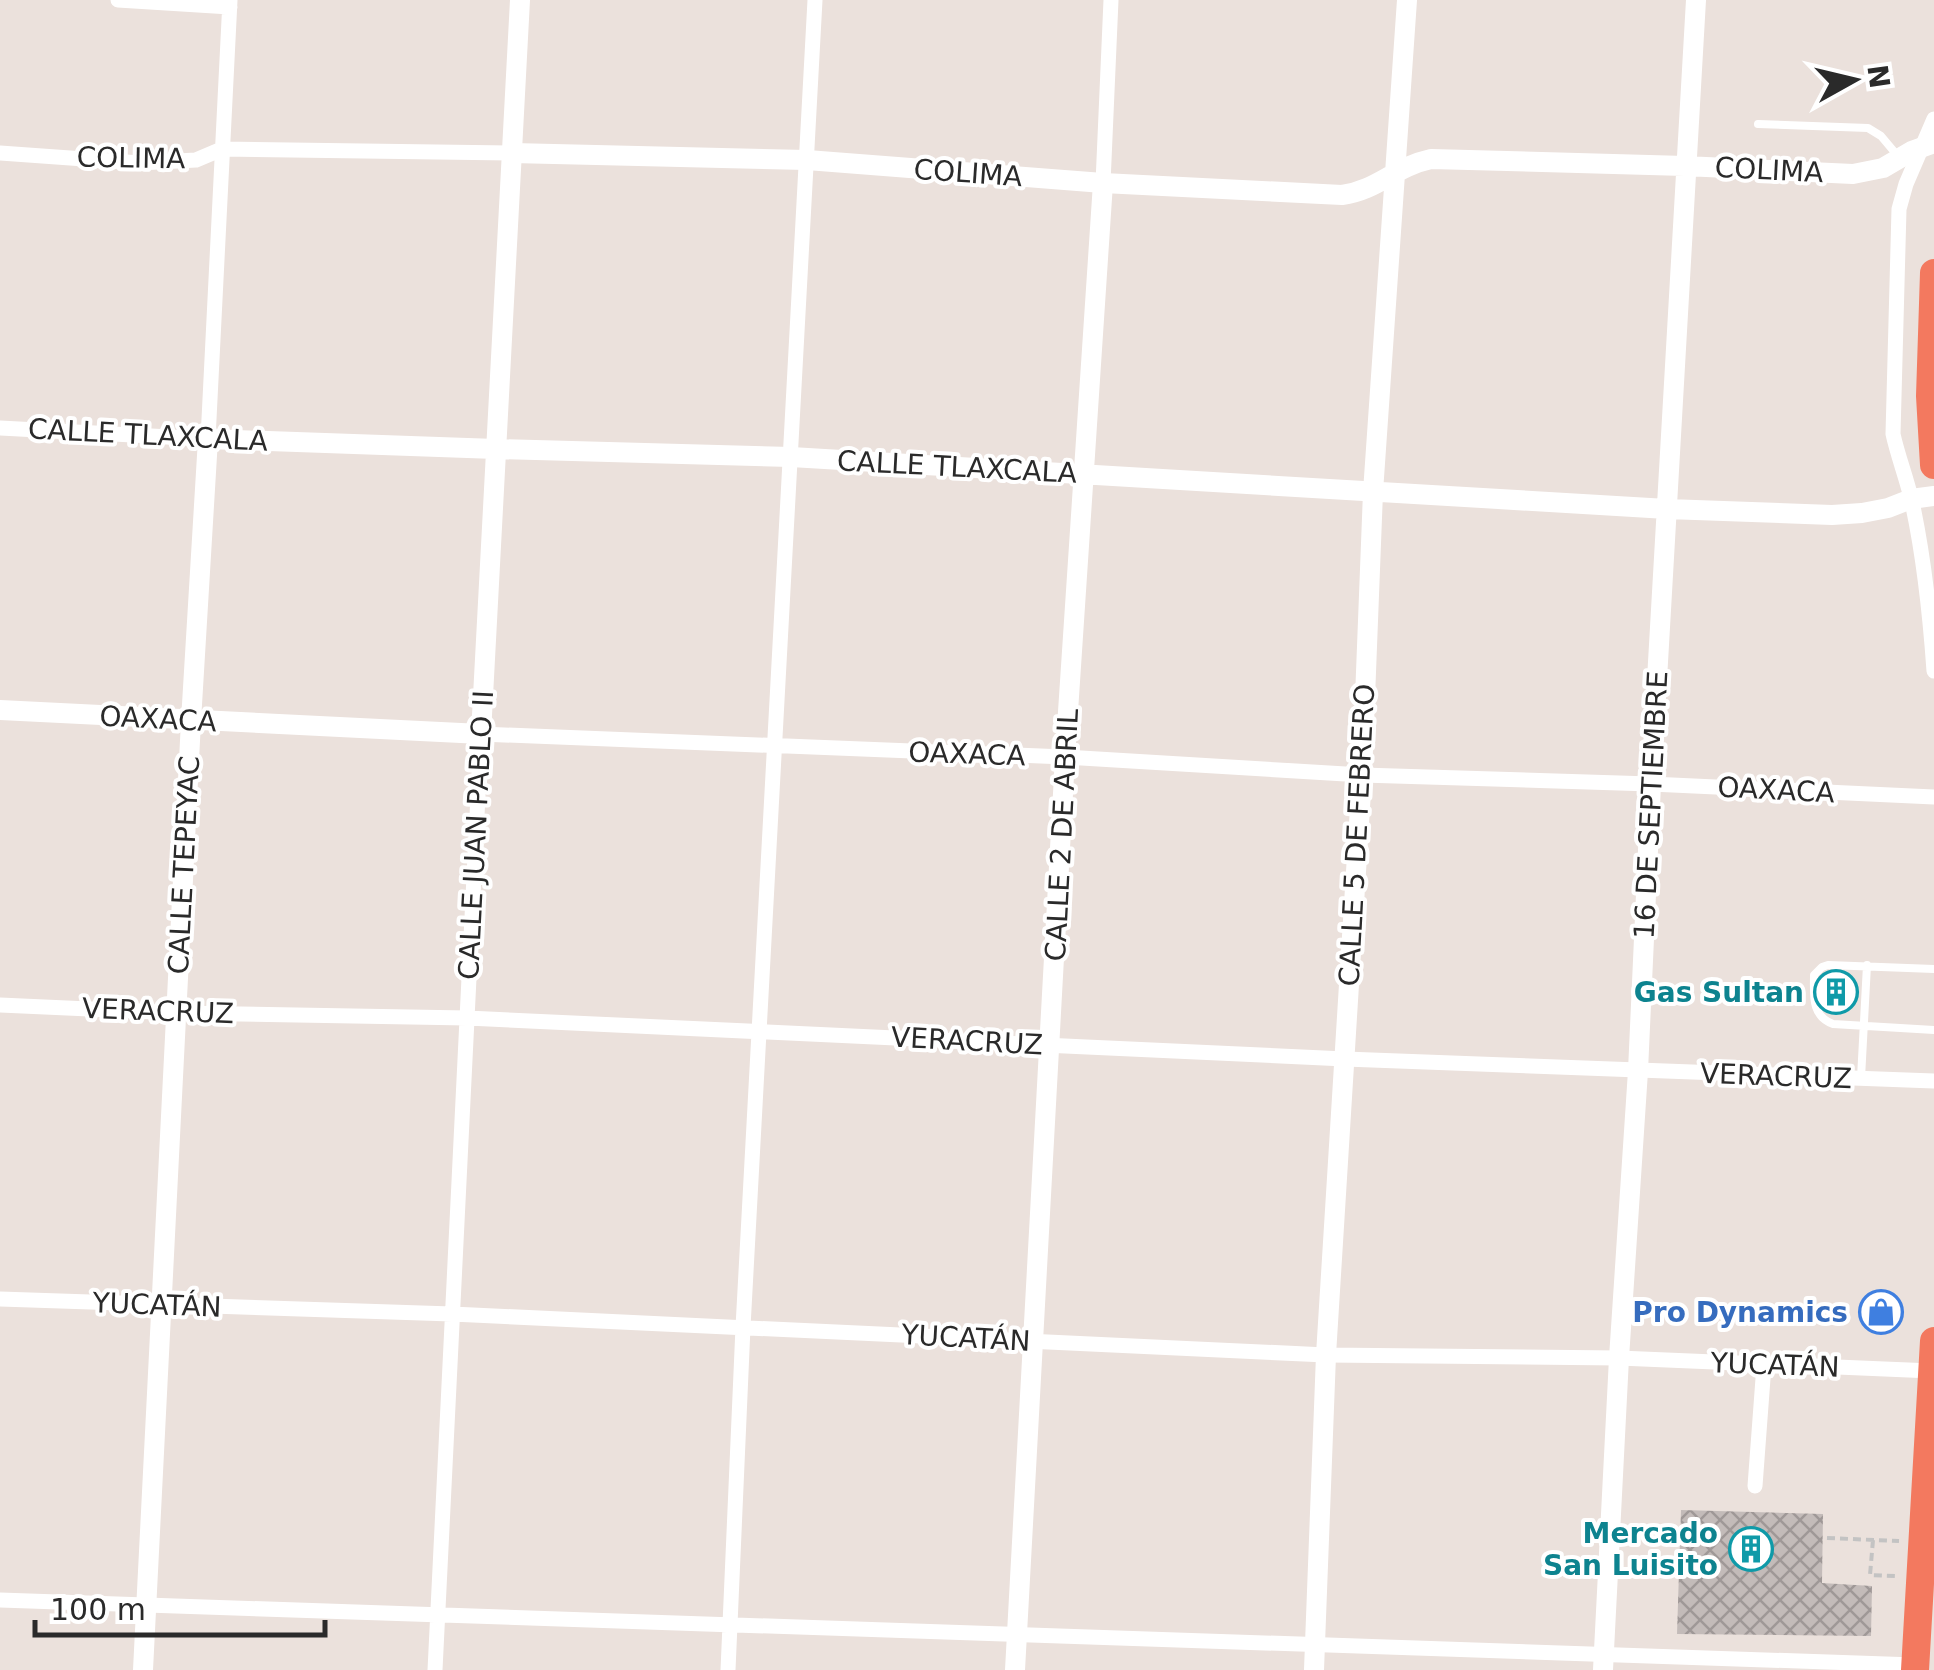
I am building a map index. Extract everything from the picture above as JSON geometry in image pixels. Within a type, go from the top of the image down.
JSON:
[{"type":"highway","points":[[1934,274],[1930,396],[1934,465]]},
{"type":"highway","points":[[1915,1668],[1934,1341]]},
{"type":"street","points":[[118,0],[230,4]]},
{"type":"street","name":"CALLE JUAN PABLO II","points":[[435,1670],[520,0]]},
{"type":"street","points":[[728,1670],[815,0]]},
{"type":"street","name":"CALLE 2 DE ABRIL","points":[[1015,1670],[1112,0]]},
{"type":"street","name":"CALLE 5 DE FEBRERO","points":[[1314,1670],[1326,1355],[1362,776],[1373,492],[1406,0]]},
{"type":"street","name":"16 DE SEPTIEMBRE","points":[[1604,1662],[1696,0]]},
{"type":"street","name":"CALLE TEPEYAC","points":[[143,1670],[230,4]]},
{"type":"street","points":[[1934,119],[1929,145],[1906,184],[1899,210],[1893,434],[1900,468],[1924,497],[1934,671]]},
{"type":"street","name":"COLIMA","points":[[0,152],[140,162],[196,160],[222,149],[807,160],[1103,183],[1342,195],[1360,193],[1395,171],[1430,159],[1854,174],[1883,168],[1929,145]]},
{"type":"street","name":"CALLE TLAXCALA","points":[[0,428],[208,439],[791,456],[1667,509],[1832,515],[1888,508],[1924,497]]},
{"type":"street","name":"OAXACA","points":[[0,710],[1066,757],[1362,776],[1934,797]]},
{"type":"street","name":"VERACRUZ","points":[[0,1005],[178,1013],[467,1018],[1345,1059],[1934,1081]]},
{"type":"street","name":"YUCATÁN","points":[[0,1298],[452,1314],[1326,1355],[1619,1358],[1932,1371]]},
{"type":"street","points":[[1756,1486],[1764,1365]]},
{"type":"street","points":[[0,1600],[1315,1644],[1604,1662],[1915,1668]]},
{"type":"lane","points":[[1758,124],[1868,128],[1882,136],[1900,158]]},
{"type":"lane","points":[[1934,969],[1828,964],[1814,975],[1816,1011],[1826,1022],[1934,1030]]},
{"type":"lane","points":[[1861,1078],[1867,965]]},
{"type":"path","points":[[1826,1538],[1873,1540],[1870,1574],[1920,1576]]},
{"type":"building","name":"Gas Sultan","points":[[1852,981],[1852,1002],[1823,1002],[1821,982]]},
{"type":"building","name":"Mercado San Luisito","points":[[1681,1510],[1823,1514],[1822,1583],[1872,1586],[1871,1636],[1677,1634]]},
{"type":"place","name":"Gas Sultan","points":[[1836,992]]},
{"type":"place","name":"Pro Dynamics","points":[[1881,1312]]},
{"type":"place","name":"Mercado San Luisito","points":[[1751,1549]]}]
